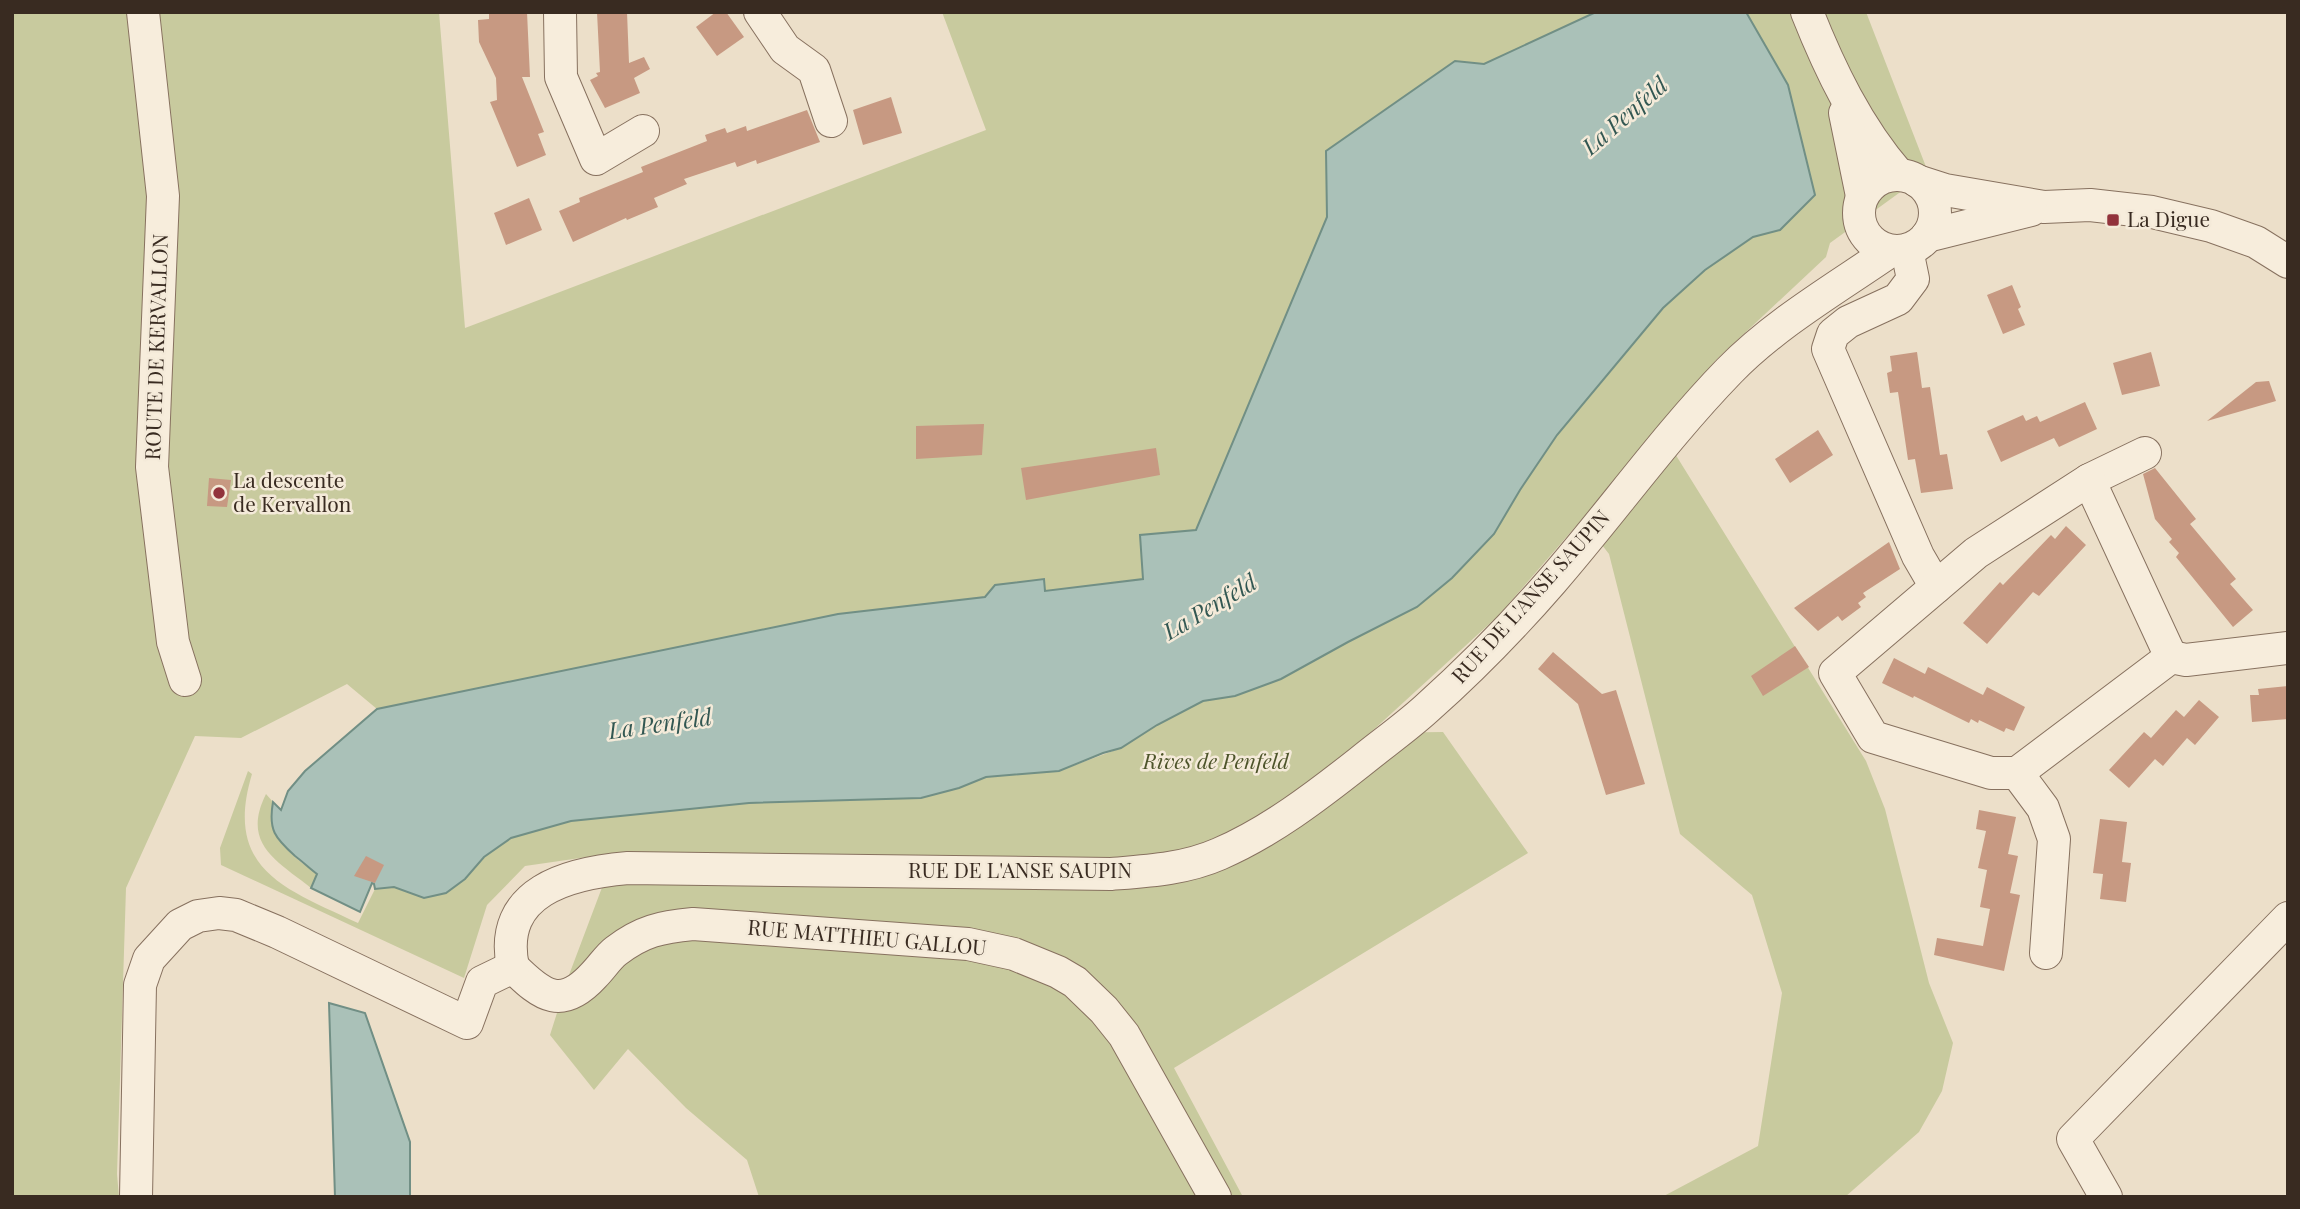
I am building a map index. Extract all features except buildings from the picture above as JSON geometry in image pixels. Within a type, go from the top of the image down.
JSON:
[{"type":"street","name":"ROUTE DE KERVALLON","points":[[144,12],[163,196],[152,467],[173,642],[185,680]]},
{"type":"street","points":[[560,12],[561,77],[596,159],[643,131]]},
{"type":"street","points":[[760,12],[785,49],[814,70],[831,121]]},
{"type":"street","points":[[1807,12],[1840,84],[1873,142],[1908,178],[1927,190],[1933,201],[1933,225],[1908,246],[1881,248],[1864,233],[1840,84]]},
{"type":"street","points":[[1861,209],[1870,186],[1881,179],[1908,178]]},
{"type":"street","name":"RUE DE L'ANSE SAUPIN","points":[[1908,178],[1945,190],[2044,207],[2090,205],[2152,212],[2211,226],[2256,242],[2288,262]]},
{"type":"street","name":"RUE DE L'ANSE SAUPIN","points":[[513,967],[510,937],[516,919],[526,904],[555,884],[593,871],[628,868],[1111,874],[1177,867],[1218,854],[1258,834],[1324,791],[1426,710],[1486,652],[1552,580],[1695,408],[1764,338],[1825,294],[1908,246],[2044,207]]},
{"type":"street","name":"RUE DE L'ANSE SAUPIN","points":[[1825,294],[1861,209]]},
{"type":"street","points":[[1908,246],[1913,279],[1898,299],[1848,322],[1833,334],[1828,349],[1918,556],[1936,587]]},
{"type":"street","points":[[2146,453],[2089,480],[1976,553],[1835,673],[1873,737],[1991,773],[2017,773],[2171,657],[2186,660],[2288,648]]},
{"type":"street","points":[[2089,480],[2171,657]]},
{"type":"street","points":[[2017,773],[2043,808],[2054,839],[2046,953]]},
{"type":"street","points":[[136,1197],[140,985],[149,959],[180,925],[198,915],[236,915],[467,1023],[482,982],[513,967]]},
{"type":"street","points":[[2106,1197],[2073,1139],[2288,918]]},
{"type":"street","name":"RUE MATTHIEU GALLOU","points":[[513,967],[545,993],[569,996],[593,976],[614,952],[635,938],[660,927],[693,924],[968,944],[1014,954],[1075,982],[1104,1010],[1124,1035],[1215,1197]]},
{"type":"green space","points":[[12,12],[439,12],[465,328],[986,130],[942,12],[1596,12],[1484,64],[1455,61],[1326,151],[1327,217],[1196,531],[1140,535],[1143,579],[1045,591],[1043,579],[995,585],[985,597],[838,614],[377,709],[347,684],[241,738],[195,736],[126,888],[117,1174],[119,1197],[12,1197]]},
{"type":"green space","name":"Rives de Penfeld","points":[[1746,12],[1866,12],[1928,172],[1830,243],[1826,257],[1716,360],[1659,428],[1866,761],[1885,809],[1929,983],[1953,1043],[1942,1091],[1919,1132],[1845,1197],[1662,1197],[1758,1146],[1782,993],[1752,895],[1680,834],[1609,554],[1582,519],[1498,616],[1370,733],[1443,732],[1528,853],[1174,1068],[1243,1197],[759,1197],[747,1160],[686,1108],[628,1049],[594,1090],[550,1035],[569,975],[615,853],[525,866],[487,905],[464,978],[221,865],[220,848],[248,771],[252,774],[245,807],[246,833],[254,854],[267,872],[307,899],[358,923],[375,889],[394,887],[424,898],[465,879],[484,857],[511,838],[571,821],[749,803],[921,798],[959,788],[986,777],[1059,771],[1121,748],[1203,701],[1235,696],[1281,679],[1348,642],[1494,534],[1557,435],[1663,308],[1705,270],[1753,237],[1780,230],[1788,85]]},
{"type":"green space","points":[[266,794],[273,802],[272,814],[277,835],[290,853],[318,874],[311,888],[275,860],[260,839],[259,811]]},
{"type":"water","name":"La Penfeld","points":[[1596,12],[1746,12],[1788,85],[1815,195],[1780,230],[1753,237],[1705,270],[1663,308],[1557,435],[1494,534],[1452,578],[1417,607],[1281,679],[1235,696],[1203,701],[1121,748],[1059,771],[986,777],[959,788],[921,798],[749,803],[571,821],[511,838],[484,857],[465,879],[446,893],[424,898],[394,887],[375,889],[372,883],[360,912],[311,888],[317,874],[278,838],[272,827],[273,802],[281,810],[288,791],[305,771],[377,709],[838,614],[985,597],[995,585],[1044,579],[1045,591],[1143,579],[1140,535],[1196,530],[1327,217],[1326,151],[1455,61],[1484,64]]},
{"type":"water","points":[[329,1003],[365,1013],[410,1142],[410,1197],[335,1197]]},
{"type":"place","name":"La Digue","points":[[2113,220]]},
{"type":"place","name":"La descente de Kervallon","points":[[219,493]]}]
